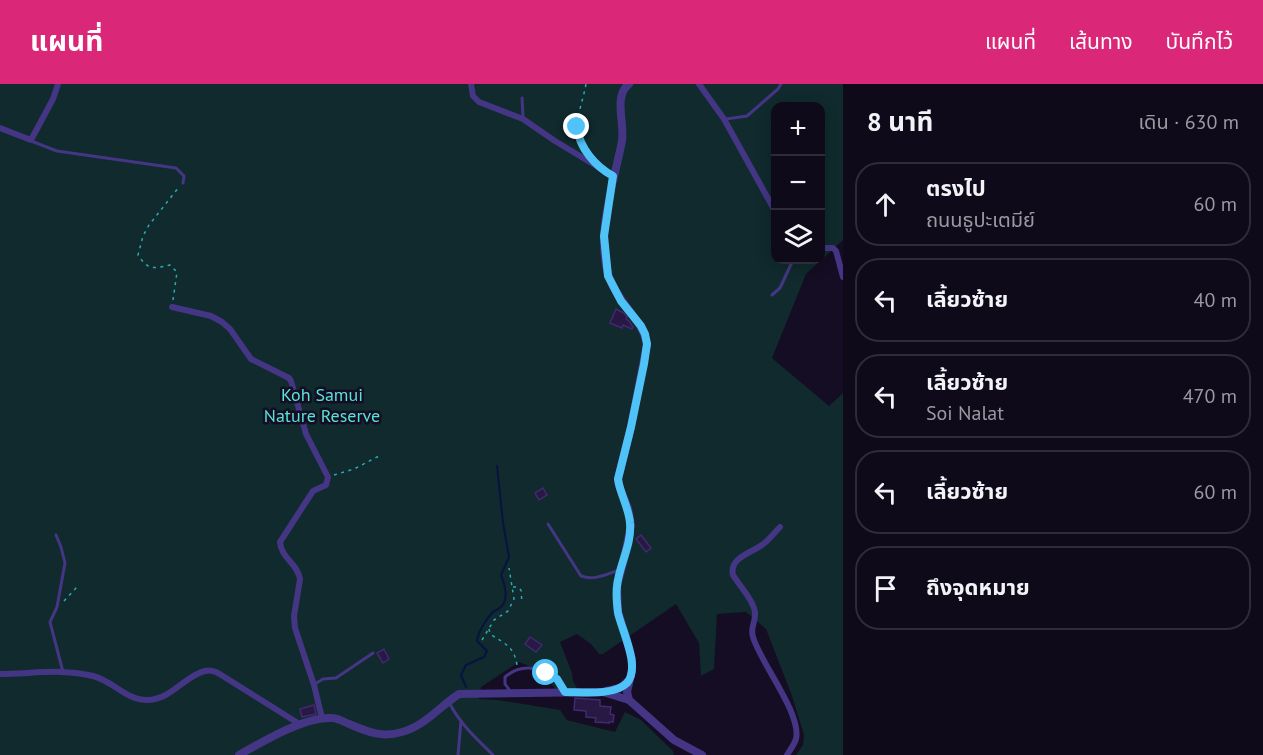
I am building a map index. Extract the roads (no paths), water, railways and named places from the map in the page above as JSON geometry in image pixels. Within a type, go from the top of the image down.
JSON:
[{"type":"street","points":[[0,128],[31,140],[53,99],[58,84]]},
{"type":"street","points":[[471,84],[473,96],[478,102],[524,119],[555,141],[613,176]]},
{"type":"street","points":[[629,84],[622,95],[620,106],[622,139],[613,176],[604,236],[608,276],[621,301],[641,326],[647,344],[634,416],[618,479],[631,525],[617,585],[618,611],[632,659],[627,692],[629,700]]},
{"type":"street","points":[[699,84],[724,119],[774,210]]},
{"type":"street","points":[[825,248],[833,248],[836,251],[843,277]]},
{"type":"street","points":[[172,307],[211,316],[222,322],[230,329],[251,359],[289,378],[306,434],[328,477],[326,485],[313,491],[280,542],[285,556],[300,573],[294,616],[295,628],[322,718]]},
{"type":"street","points":[[780,527],[762,545],[737,560],[731,571],[753,604],[755,614],[751,628],[753,638],[795,723],[796,739],[787,755]]},
{"type":"street","points":[[0,674],[63,672],[91,676],[105,680],[132,698],[146,700],[169,694],[197,674],[206,670],[212,671],[301,725]]},
{"type":"street","points":[[239,755],[266,740],[322,718],[334,718],[370,733],[402,732],[418,725],[459,694],[603,692],[620,688],[628,681]]},
{"type":"street","points":[[603,692],[629,700],[674,741],[702,755]]},
{"type":"lane","points":[[724,119],[747,116],[781,84]]},
{"type":"lane","points":[[522,98],[524,119]]},
{"type":"lane","points":[[31,140],[57,151],[176,168],[184,176],[183,183]]},
{"type":"lane","points":[[772,295],[780,288],[791,264]]},
{"type":"lane","points":[[548,524],[581,576],[597,578],[621,569]]},
{"type":"lane","points":[[56,535],[65,563],[57,607],[50,622],[63,672]]},
{"type":"lane","points":[[314,686],[323,679],[336,678],[373,653]]},
{"type":"lane","points":[[512,693],[505,684],[505,677],[512,671],[525,667],[557,679],[565,692]]},
{"type":"lane","points":[[449,700],[461,721],[493,755]]},
{"type":"lane","points":[[458,755],[461,721]]},
{"type":"waterway","points":[[466,687],[461,675],[466,665],[484,657],[487,651],[477,641],[479,634],[490,615],[503,604],[506,596],[501,575],[509,557],[497,466]]},
{"type":"park label","name":"Koh Samui Nature Reserve","points":[[322,405]]}]
